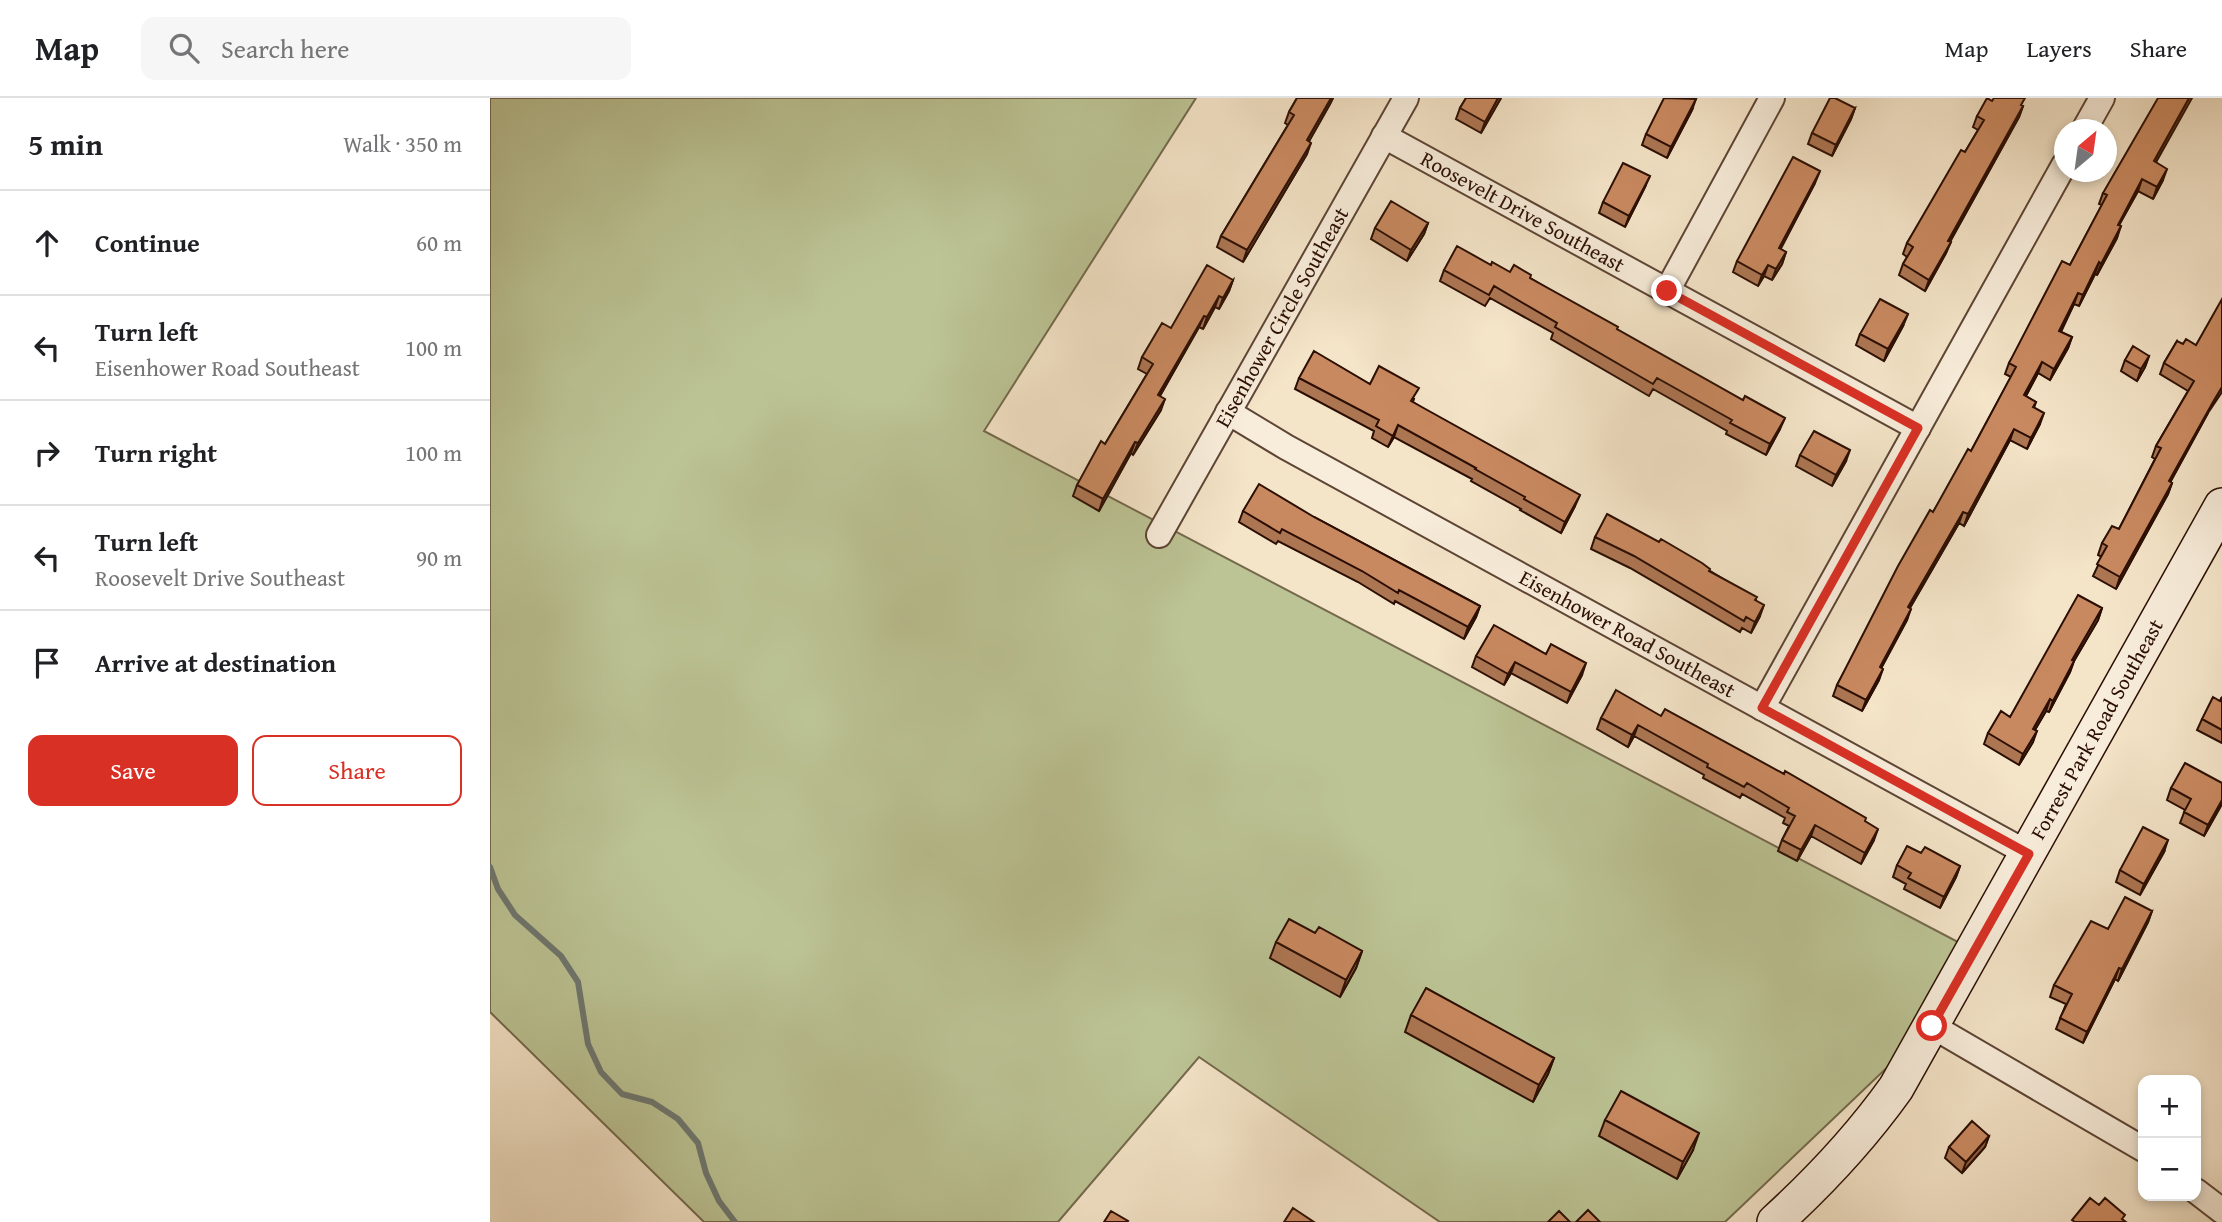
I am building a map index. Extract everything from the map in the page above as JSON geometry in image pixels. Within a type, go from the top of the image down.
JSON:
[{"type":"street","name":"Eisenhower Circle Southeast","points":[[1159,535],[1406,98]]},
{"type":"street","points":[[1667,291],[1772,98]]},
{"type":"street","points":[[2090,119],[2102,98]]},
{"type":"street","name":"Roosevelt Drive Southeast","points":[[1384,136],[1918,428]]},
{"type":"street","points":[[1762,708],[2055,182]]},
{"type":"street","name":"Eisenhower Road Southeast","points":[[1228,412],[1298,454],[2029,854]]},
{"type":"street","name":"Forrest Park Road Southeast","points":[[1774,1222],[1803,1196],[1868,1128],[1896,1088],[2222,506]]},
{"type":"street","points":[[1932,1026],[2138,1146]]},
{"type":"street","points":[[2201,1195],[2222,1211]]},
{"type":"green space","points":[[490,98],[1196,98],[984,431],[1958,942],[1917,1039],[1725,1222],[1440,1222],[1199,1057],[1058,1222],[704,1222],[490,1012]]},
{"type":"building","points":[[1297,98],[1331,98],[1307,140],[1311,143],[1247,250],[1221,236],[1294,115],[1289,112]]},
{"type":"building","points":[[1466,98],[1498,98],[1485,122],[1460,108]]},
{"type":"building","points":[[1664,98],[1696,99],[1671,147],[1646,134]]},
{"type":"building","points":[[1830,98],[1855,108],[1836,145],[1812,133]]},
{"type":"building","points":[[1987,98],[1992,101],[1994,98],[2025,98],[1929,280],[1903,264],[1913,247],[1907,243],[1961,150],[1965,152],[1984,120],[1977,116]]},
{"type":"building","points":[[2158,98],[2189,98],[2154,161],[2167,169],[2157,187],[2142,179],[2101,264],[2099,262],[2083,295],[2078,293],[2059,331],[2072,337],[2054,369],[2042,362],[2024,395],[2036,402],[2033,407],[2044,413],[2031,438],[2014,429],[1968,514],[1963,512],[1908,607],[1911,609],[1866,700],[1837,685],[1898,566],[1930,510],[1933,512],[1968,449],[1971,451],[2016,367],[2009,363],[2062,261],[2070,265],[2107,195],[2103,193],[2109,182],[2117,182],[2117,169]]},
{"type":"building","points":[[1793,157],[1820,171],[1779,248],[1786,252],[1776,269],[1768,265],[1762,275],[1737,261]]},
{"type":"building","points":[[1623,163],[1650,176],[1629,216],[1603,202]]},
{"type":"building","points":[[1391,201],[1428,223],[1411,250],[1375,228]]},
{"type":"building","points":[[1457,246],[1510,272],[1514,265],[1531,275],[1530,278],[1618,327],[1617,329],[1743,400],[1745,396],[1785,418],[1770,444],[1657,378],[1653,384],[1555,327],[1557,323],[1494,286],[1489,295],[1444,270]]},
{"type":"building","points":[[1207,265],[1233,280],[1223,298],[1219,296],[1207,317],[1204,316],[1158,395],[1165,399],[1138,443],[1135,442],[1103,499],[1077,485],[1101,441],[1105,444],[1153,364],[1142,357],[1162,323],[1171,328]]},
{"type":"building","points":[[1880,299],[1908,314],[1888,349],[1860,334]]},
{"type":"building","points":[[2222,299],[2222,387],[2169,481],[2172,483],[2120,577],[2097,564],[2107,546],[2102,543],[2112,526],[2119,529],[2161,448],[2156,446],[2194,381],[2164,363],[2177,341],[2183,344],[2186,339],[2196,345]]},
{"type":"building","points":[[2133,346],[2149,356],[2141,369],[2125,360]]},
{"type":"building","points":[[1314,351],[1370,384],[1379,366],[1419,388],[1411,401],[1580,495],[1565,522],[1398,425],[1393,436],[1376,426],[1379,420],[1299,378]]},
{"type":"building","points":[[1814,431],[1850,450],[1836,475],[1800,455]]},
{"type":"building","points":[[1259,484],[1314,517],[1480,606],[1468,627],[1399,590],[1398,593],[1282,529],[1280,533],[1243,511]]},
{"type":"building","points":[[1607,514],[1659,542],[1661,539],[1702,563],[1709,571],[1757,597],[1755,600],[1764,605],[1755,622],[1746,617],[1744,621],[1634,556],[1595,537]]},
{"type":"building","points":[[2078,595],[2102,608],[2072,660],[2074,661],[2053,701],[2050,699],[2033,729],[2037,731],[2023,754],[1988,733],[2001,711],[2010,717]]},
{"type":"building","points":[[1494,625],[1546,654],[1551,644],[1586,663],[1571,692],[1515,662],[1508,674],[1476,656]]},
{"type":"building","points":[[1616,690],[1661,716],[1665,709],[1784,774],[1785,771],[1866,818],[1865,821],[1878,829],[1865,853],[1815,825],[1801,850],[1782,840],[1795,816],[1787,812],[1789,808],[1747,783],[1744,787],[1707,767],[1708,764],[1638,725],[1632,735],[1601,718]]},
{"type":"building","points":[[2213,697],[2220,701],[2222,697],[2222,730],[2202,719]]},
{"type":"building","points":[[2185,763],[2222,783],[2222,800],[2208,825],[2184,812],[2191,799],[2171,788]]},
{"type":"building","points":[[2143,827],[2168,840],[2144,884],[2120,870]]},
{"type":"building","points":[[1907,846],[1921,853],[1925,847],[1960,866],[1944,897],[1908,878],[1911,873],[1897,865]]},
{"type":"building","points":[[2125,897],[2152,911],[2087,1032],[2060,1018],[2072,994],[2054,985],[2091,921],[2108,929]]},
{"type":"building","points":[[1289,919],[1315,933],[1319,927],[1362,951],[1346,980],[1276,942]]},
{"type":"building","points":[[1426,988],[1554,1058],[1539,1085],[1411,1015]]},
{"type":"building","points":[[1621,1091],[1699,1133],[1683,1162],[1605,1120]]},
{"type":"building","points":[[1972,1121],[1989,1136],[1966,1162],[1949,1147]]},
{"type":"building","points":[[2090,1198],[2099,1205],[2105,1198],[2125,1215],[2122,1219],[2126,1222],[2072,1220]]},
{"type":"building","points":[[1293,1208],[1314,1222],[1284,1222]]},
{"type":"building","points":[[1588,1210],[1600,1222],[1576,1222]]},
{"type":"building","points":[[1111,1211],[1128,1221],[1104,1222]]},
{"type":"building","points":[[1559,1211],[1570,1222],[1548,1222]]},
{"type":"waterway","points":[[490,867],[498,889],[515,915],[561,956],[578,982],[588,1044],[601,1072],[622,1094],[652,1102],[678,1119],[698,1143],[706,1173],[719,1201],[735,1222]]},
{"type":"route","points":[[1667,291],[1918,428],[1762,708],[2029,854],[1932,1026]]}]
